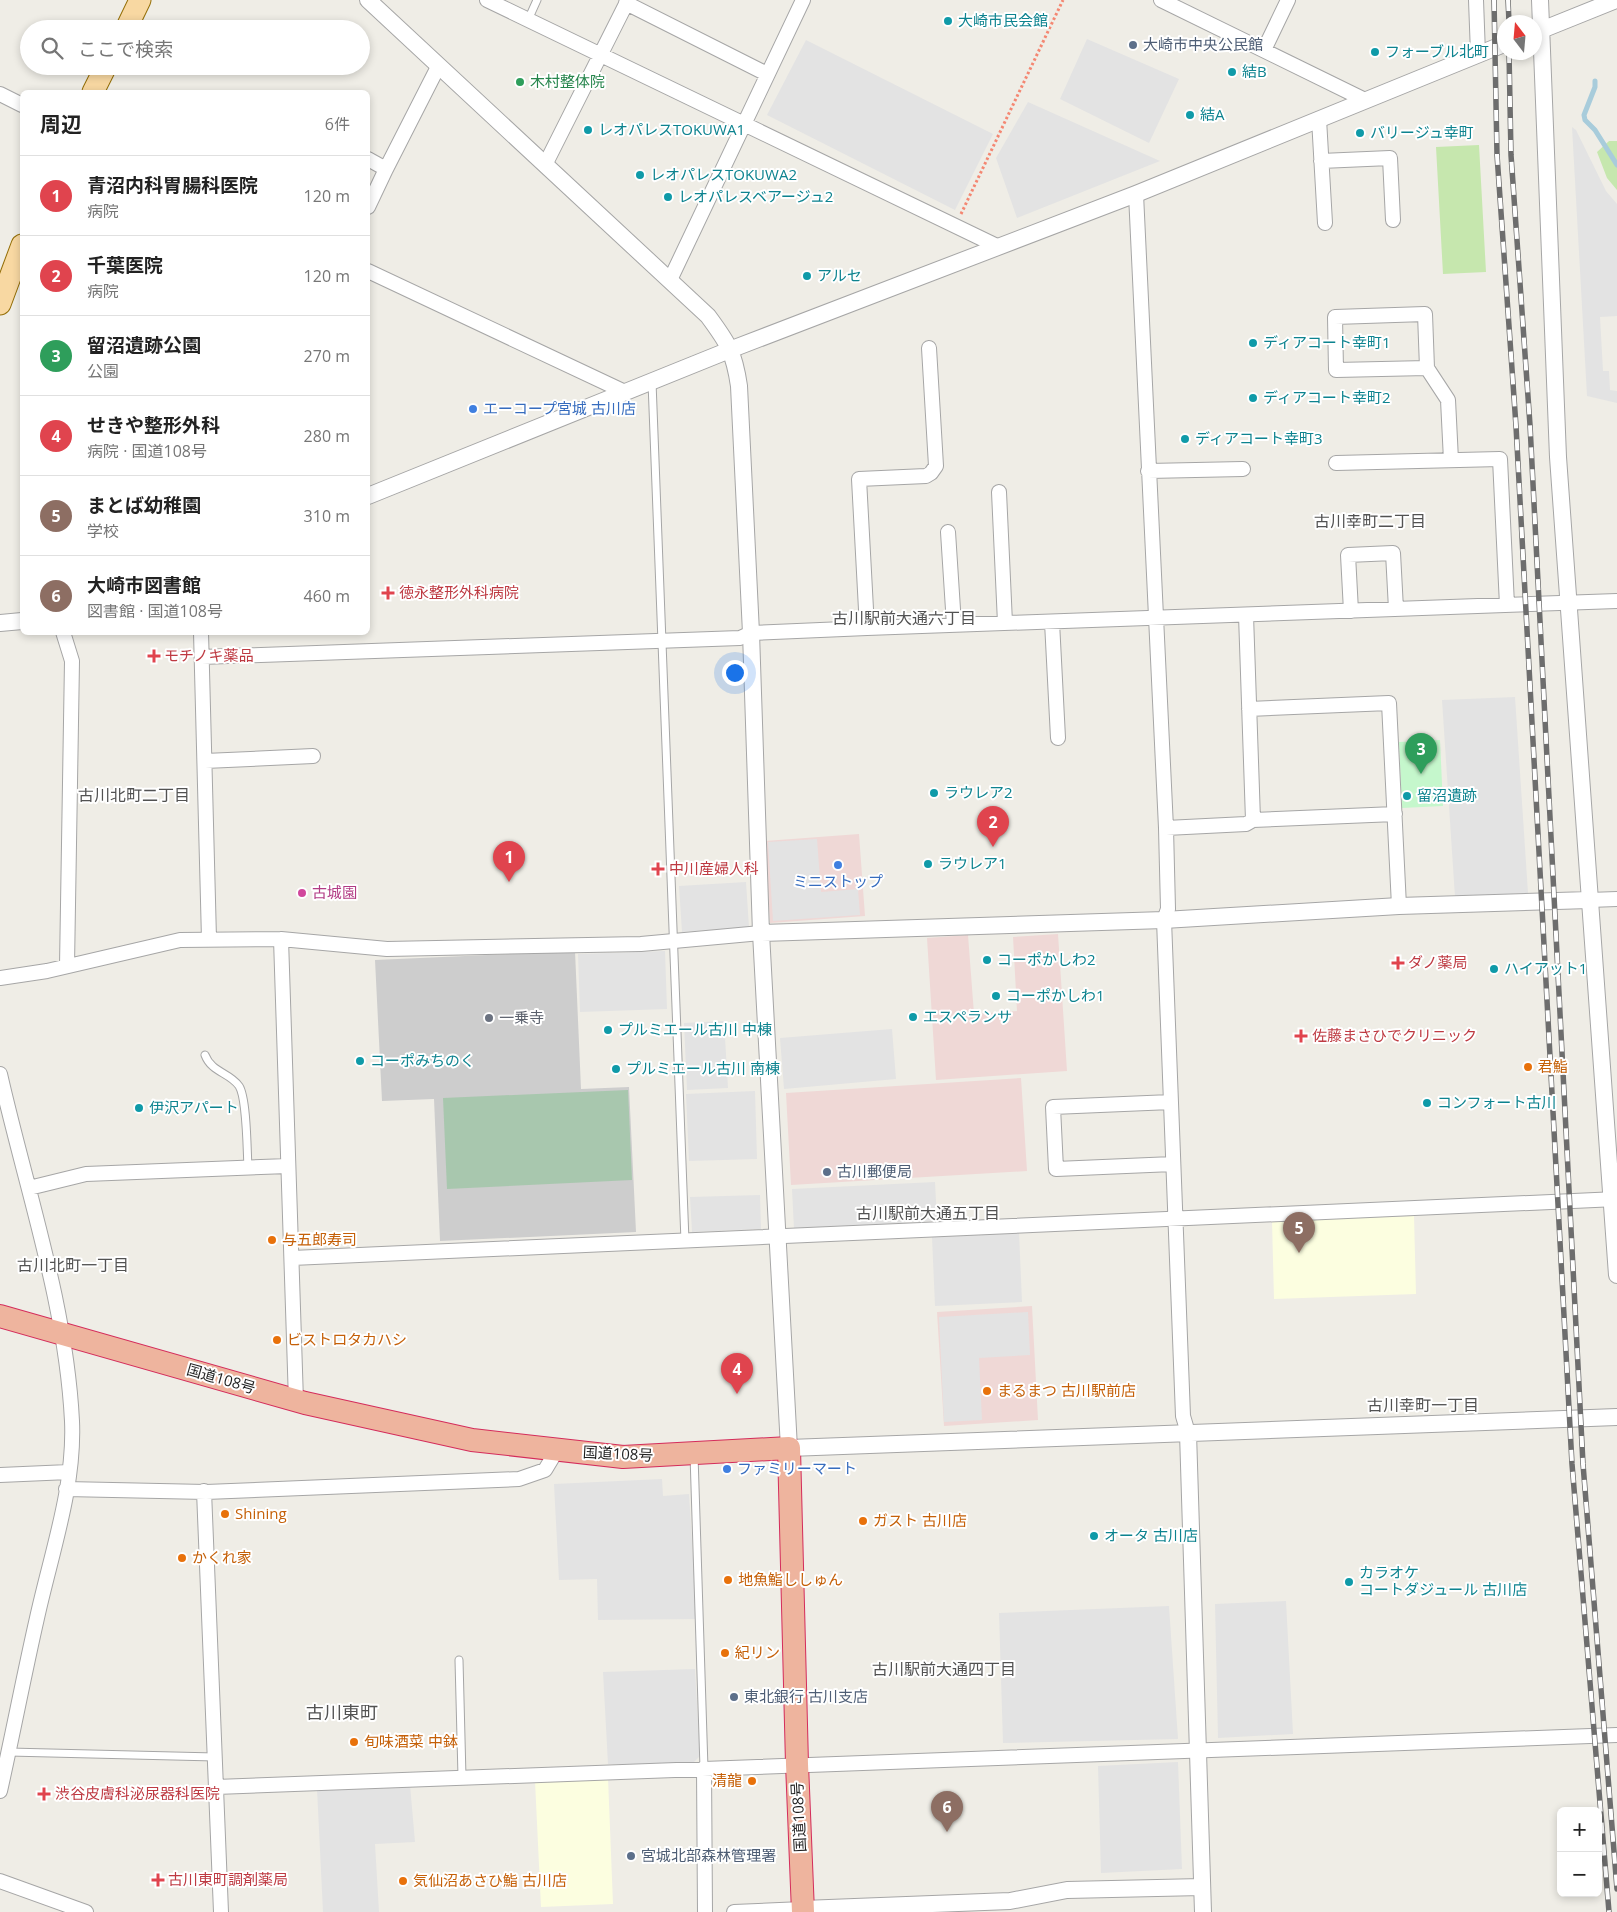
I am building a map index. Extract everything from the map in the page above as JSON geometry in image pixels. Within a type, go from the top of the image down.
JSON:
[{"type":"highway","name":"国道108号","points":[[0,1316],[296,1401],[472,1440],[623,1457],[694,1455],[789,1448],[797,1764],[803,1910]]},
{"type":"main road","points":[[130,20],[140,0]]},
{"type":"main road","points":[[94,90],[102,75]]},
{"type":"main road","points":[[0,304],[20,250]]},
{"type":"street","points":[[368,0],[708,316],[732,349],[739,386],[751,633],[760,934],[789,1448],[1617,1417]]},
{"type":"street","points":[[487,0],[999,247]]},
{"type":"street","points":[[670,280],[802,0]]},
{"type":"street","points":[[1161,0],[1182,4],[1264,50],[1365,100]]},
{"type":"street","points":[[1264,50],[1288,0]]},
{"type":"street","points":[[1476,0],[1478,54]]},
{"type":"street","points":[[1539,15],[1540,0]]},
{"type":"street","points":[[1542,30],[1616,0]]},
{"type":"street","points":[[545,165],[627,2],[767,74]]},
{"type":"street","points":[[370,495],[732,349],[1136,194],[1497,47]]},
{"type":"street","points":[[1539,60],[1558,457],[1567,603],[1614,1199],[1617,1275]]},
{"type":"street","points":[[370,204],[438,67]]},
{"type":"street","points":[[0,94],[20,104]]},
{"type":"street","points":[[1319,119],[1325,223]]},
{"type":"street","points":[[1321,161],[1390,158],[1393,220]]},
{"type":"street","points":[[370,161],[386,169]]},
{"type":"street","points":[[1136,194],[1154,618],[1166,828],[1168,909],[1164,920],[1183,1416],[1188,1433],[1197,1750],[1204,1912]]},
{"type":"street","points":[[370,272],[625,392]]},
{"type":"street","points":[[1427,368],[1336,370],[1335,317],[1426,314],[1427,368],[1448,400],[1451,460]]},
{"type":"street","points":[[867,628],[859,479],[926,476],[932,473],[936,466],[930,348]]},
{"type":"street","points":[[1336,463],[1500,459],[1507,605]]},
{"type":"street","points":[[1148,471],[1243,468]]},
{"type":"street","points":[[999,492],[1005,623]]},
{"type":"street","points":[[948,532],[954,625]]},
{"type":"street","points":[[1351,611],[1348,555],[1394,553],[1396,609]]},
{"type":"street","points":[[202,658],[740,638],[751,633],[867,628],[1617,601]]},
{"type":"street","points":[[1246,615],[1253,820]]},
{"type":"street","points":[[0,623],[20,622]]},
{"type":"street","points":[[1052,622],[1058,738]]},
{"type":"street","points":[[64,635],[72,661],[67,966]]},
{"type":"street","points":[[201,635],[209,939]]},
{"type":"street","points":[[1249,709],[1389,703],[1399,906]]},
{"type":"street","points":[[204,760],[313,756]]},
{"type":"street","points":[[1166,828],[1246,824],[1253,820],[1395,814]]},
{"type":"street","points":[[0,978],[67,966],[171,941],[209,939],[281,939],[387,949],[641,944],[760,934],[1164,920],[1399,906],[1617,899]]},
{"type":"street","points":[[281,939],[296,1401]]},
{"type":"street","points":[[0,1074],[30,1188],[60,1333],[72,1422],[69,1472],[66,1488],[0,1791]]},
{"type":"street","points":[[1171,1102],[1053,1107],[1053,1116],[1056,1169],[1173,1164]]},
{"type":"street","points":[[30,1188],[86,1174],[288,1166]]},
{"type":"street","points":[[292,1258],[777,1238],[1614,1199]]},
{"type":"street","points":[[66,1488],[204,1491],[519,1479],[545,1470],[557,1450]]},
{"type":"street","points":[[0,1475],[69,1472]]},
{"type":"street","points":[[204,1491],[221,1912]]},
{"type":"street","points":[[216,1787],[462,1777],[574,1775],[797,1764],[1617,1734]]},
{"type":"street","points":[[704,1768],[705,1912]]},
{"type":"street","points":[[0,1881],[86,1912]]},
{"type":"street","points":[[734,1912],[1010,1901],[1067,1890],[1202,1887]]},
{"type":"lane","points":[[528,20],[538,0]]},
{"type":"lane","points":[[652,381],[685,1241]]},
{"type":"lane","points":[[205,1055],[209,1066],[240,1087],[243,1099],[248,1168]]},
{"type":"lane","points":[[694,1455],[704,1768]]},
{"type":"lane","points":[[459,1660],[462,1777]]},
{"type":"lane","points":[[9,1752],[215,1756]]},
{"type":"path","points":[[956,226],[1063,0]]},
{"type":"shaded area","points":[[1087,39],[1179,79],[1149,143],[1060,99]]},
{"type":"shaded area","points":[[806,40],[993,134],[955,210],[767,115]]},
{"type":"shaded area","points":[[1028,102],[1160,161],[1017,218],[996,158]]},
{"type":"shaded area","points":[[1572,127],[1576,130],[1606,191],[1617,204],[1617,316],[1600,317],[1603,371],[1609,371],[1610,390],[1617,391],[1617,403],[1587,396]]},
{"type":"shaded area","points":[[1515,697],[1528,893],[1455,897],[1442,700]]},
{"type":"shaded area","points":[[859,834],[865,916],[770,923],[765,841]]},
{"type":"shaded area","points":[[817,839],[821,892],[858,889],[860,915],[773,921],[768,842]]},
{"type":"shaded area","points":[[746,882],[749,927],[682,932],[679,886]]},
{"type":"shaded area","points":[[1058,934],[1067,1071],[936,1080],[927,938],[968,935],[974,1014],[1017,1011],[1013,937]]},
{"type":"shaded area","points":[[575,951],[581,1089],[629,1087],[636,1232],[440,1241],[434,1099],[382,1101],[375,960]]},
{"type":"shaded area","points":[[665,951],[667,1009],[580,1012],[578,954]]},
{"type":"shaded area","points":[[724,1021],[728,1088],[687,1090],[684,1023]]},
{"type":"shaded area","points":[[892,1029],[896,1079],[784,1089],[780,1038]]},
{"type":"shaded area","points":[[1021,1078],[1027,1171],[791,1185],[786,1093]]},
{"type":"shaded area","points":[[628,1090],[632,1180],[447,1189],[443,1098]]},
{"type":"shaded area","points":[[755,1091],[757,1159],[689,1161],[686,1094]]},
{"type":"shaded area","points":[[935,1182],[937,1221],[794,1229],[792,1189]]},
{"type":"shaded area","points":[[760,1195],[761,1229],[692,1232],[690,1197]]},
{"type":"shaded area","points":[[1414,1216],[1416,1294],[1274,1299],[1272,1221]]},
{"type":"shaded area","points":[[1019,1232],[1022,1302],[935,1306],[932,1237]]},
{"type":"shaded area","points":[[1032,1306],[1038,1420],[944,1426],[937,1312]]},
{"type":"shaded area","points":[[1028,1312],[1030,1355],[979,1358],[982,1420],[944,1422],[939,1317]]},
{"type":"shaded area","points":[[662,1479],[663,1496],[689,1494],[697,1619],[598,1620],[597,1579],[559,1580],[554,1484]]},
{"type":"shaded area","points":[[1286,1601],[1293,1734],[1218,1738],[1215,1604]]},
{"type":"shaded area","points":[[1169,1606],[1178,1739],[1003,1743],[999,1613]]},
{"type":"shaded area","points":[[695,1669],[700,1756],[692,1764],[608,1764],[603,1672]]},
{"type":"shaded area","points":[[1178,1762],[1182,1869],[1101,1873],[1098,1766]]},
{"type":"shaded area","points":[[608,1778],[613,1904],[541,1907],[535,1781]]},
{"type":"shaded area","points":[[410,1785],[415,1842],[375,1844],[379,1912],[323,1912],[317,1789]]},
{"type":"green space","points":[[1609,141],[1617,141],[1617,190],[1607,178],[1597,152]]},
{"type":"green space","points":[[1479,145],[1486,272],[1443,274],[1436,147]]},
{"type":"green space","points":[[1440,740],[1443,806],[1402,808],[1399,742]]},
{"type":"waterway","points":[[1595,81],[1595,87],[1584,115],[1585,120],[1595,130],[1617,165]]},
{"type":"railway","points":[[1494,0],[1497,155],[1516,426],[1572,1464],[1609,1912]]},
{"type":"railway","points":[[1508,0],[1509,15]]},
{"type":"railway","points":[[1509,60],[1511,155],[1530,425],[1583,1464],[1617,1889]]},
{"type":"place","name":"大崎市民会館","points":[[948,21]]},
{"type":"place","name":"大崎市中央公民館","points":[[1133,45]]},
{"type":"place","name":"フォーブル北町","points":[[1375,52]]},
{"type":"place","name":"結B","points":[[1232,72]]},
{"type":"place","name":"木村整体院","points":[[520,82]]},
{"type":"place","name":"結A","points":[[1190,115]]},
{"type":"place","name":"レオパレスTOKUWA1","points":[[588,130]]},
{"type":"place","name":"バリージュ幸町","points":[[1360,133]]},
{"type":"place","name":"レオパレスTOKUWA2","points":[[640,175]]},
{"type":"place","name":"レオパレスベアージュ2","points":[[668,197]]},
{"type":"place","name":"アルセ","points":[[807,276]]},
{"type":"place","name":"ディアコート幸町1","points":[[1253,343]]},
{"type":"place","name":"ディアコート幸町2","points":[[1253,398]]},
{"type":"place","name":"エーコープ宮城 古川店","points":[[473,409]]},
{"type":"place","name":"ディアコート幸町3","points":[[1185,439]]},
{"type":"place","name":"徳永整形外科病院","points":[[388,593]]},
{"type":"place","name":"モチノキ薬品","points":[[154,656]]},
{"type":"place","name":"留沼遺跡公園","points":[[1421,774]]},
{"type":"place","name":"ラウレア2","points":[[934,793]]},
{"type":"place","name":"留沼遺跡","points":[[1407,796]]},
{"type":"place","name":"千葉医院","points":[[993,847]]},
{"type":"place","name":"ラウレア1","points":[[928,864]]},
{"type":"place","name":"ミニストップ","points":[[838,865]]},
{"type":"place","name":"中川産婦人科","points":[[658,869]]},
{"type":"place","name":"青沼内科胃腸科医院","points":[[509,882]]},
{"type":"place","name":"古城園","points":[[302,893]]},
{"type":"place","name":"コーポかしわ2","points":[[987,960]]},
{"type":"place","name":"ダノ薬局","points":[[1398,963]]},
{"type":"place","name":"ハイアット1","points":[[1494,969]]},
{"type":"place","name":"コーポかしわ1","points":[[996,996]]},
{"type":"place","name":"エスペランサ","points":[[913,1017]]},
{"type":"place","name":"一乗寺","points":[[489,1018]]},
{"type":"place","name":"プルミエール古川 中棟","points":[[608,1030]]},
{"type":"place","name":"佐藤まさひでクリニック","points":[[1301,1036]]},
{"type":"place","name":"コーポみちのく","points":[[360,1061]]},
{"type":"place","name":"君鮨","points":[[1528,1067]]},
{"type":"place","name":"プルミエール古川 南棟","points":[[616,1069]]},
{"type":"place","name":"コンフォート古川","points":[[1427,1103]]},
{"type":"place","name":"伊沢アパート","points":[[139,1108]]},
{"type":"place","name":"古川郵便局","points":[[827,1172]]},
{"type":"place","name":"与五郎寿司","points":[[272,1240]]},
{"type":"place","name":"まとば幼稚園","points":[[1299,1253]]},
{"type":"place","name":"ビストロタカハシ","points":[[277,1340]]},
{"type":"place","name":"まるまつ 古川駅前店","points":[[987,1391]]},
{"type":"place","name":"せきや整形外科","points":[[737,1394]]},
{"type":"place","name":"ファミリーマート","points":[[727,1469]]},
{"type":"place","name":"Shining","points":[[225,1514]]},
{"type":"place","name":"ガスト 古川店","points":[[863,1521]]},
{"type":"place","name":"オータ 古川店","points":[[1094,1536]]},
{"type":"place","name":"かくれ家","points":[[182,1558]]},
{"type":"place","name":"地魚鮨ししゅん","points":[[728,1580]]},
{"type":"place","name":"カラオケ コートダジュール 古川店","points":[[1349,1582]]},
{"type":"place","name":"紀リン","points":[[725,1653]]},
{"type":"place","name":"東北銀行 古川支店","points":[[734,1697]]},
{"type":"place","name":"旬味酒菜 中鉢","points":[[354,1742]]},
{"type":"place","name":"清龍","points":[[752,1781]]},
{"type":"place","name":"渋谷皮膚科泌尿器科医院","points":[[44,1794]]},
{"type":"place","name":"大崎市図書館","points":[[947,1832]]},
{"type":"place","name":"宮城北部森林管理署","points":[[631,1856]]},
{"type":"place","name":"古川東町調剤薬局","points":[[158,1880]]},
{"type":"place","name":"気仙沼あさひ鮨 古川店","points":[[403,1881]]},
{"type":"district","name":"古川幸町二丁目","points":[[1370,521]]},
{"type":"district","name":"古川駅前大通六丁目","points":[[904,618]]},
{"type":"district","name":"古川北町二丁目","points":[[134,795]]},
{"type":"district","name":"古川駅前大通五丁目","points":[[928,1213]]},
{"type":"district","name":"古川北町一丁目","points":[[73,1265]]},
{"type":"district","name":"古川幸町一丁目","points":[[1423,1405]]},
{"type":"district","name":"古川駅前大通四丁目","points":[[944,1669]]},
{"type":"district","name":"古川東町","points":[[342,1713]]}]
